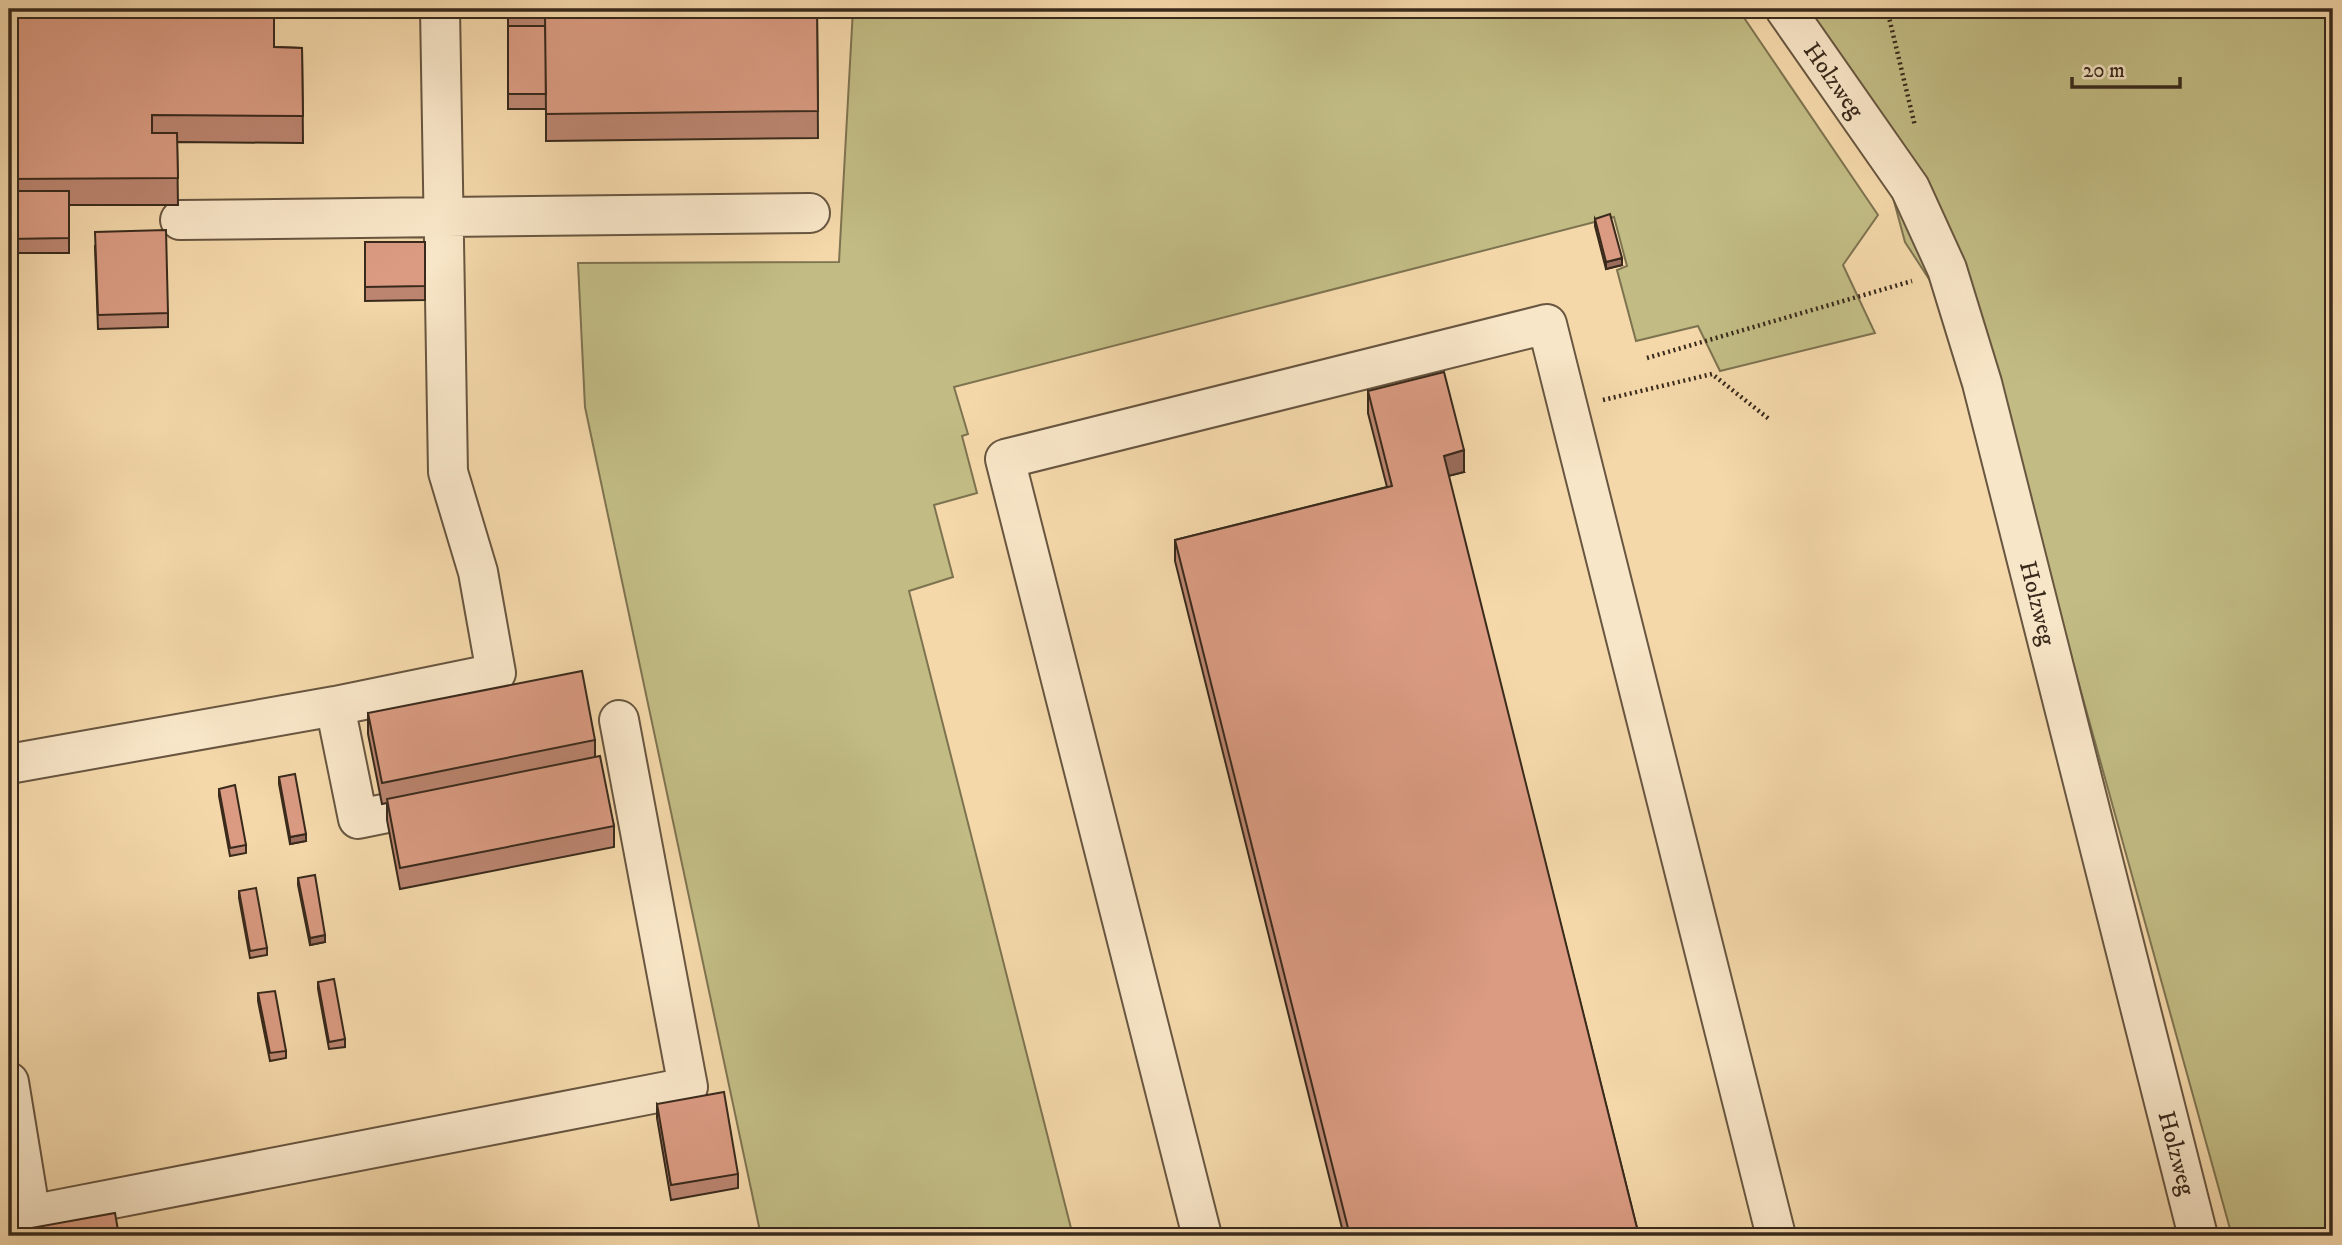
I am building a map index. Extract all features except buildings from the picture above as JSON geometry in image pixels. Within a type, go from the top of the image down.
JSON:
[{"type":"street","points":[[9,764],[335,706],[496,673],[478,572],[449,472],[440,9]]},
{"type":"street","name":"Holzweg","points":[[1785,9],[1910,188],[1947,269],[1982,383],[2198,1236]]},
{"type":"street","points":[[180,220],[810,213]]},
{"type":"street","points":[[1202,1236],[1005,459],[1547,324],[1776,1236]]},
{"type":"street","points":[[335,706],[358,819],[466,797]]},
{"type":"street","points":[[9,1082],[18,1205],[688,1087],[619,720]]},
{"type":"street","points":[[587,773],[628,765]]},
{"type":"path","points":[[1886,9],[1916,130]]},
{"type":"path","points":[[1647,358],[1860,299],[1947,269]]},
{"type":"path","points":[[1574,431],[1605,399],[1712,374],[1769,419]]},
{"type":"shaded area","points":[[853,9],[1738,9],[1878,215],[1843,265],[1875,333],[1720,371],[1698,326],[1636,341],[1617,270],[1627,266],[1614,217],[954,387],[968,434],[962,436],[977,493],[934,505],[953,577],[909,591],[1073,1236],[761,1236],[585,407],[578,263],[839,262]]},
{"type":"shaded area","points":[[1773,9],[2333,9],[2333,1236],[2232,1236],[2014,450],[1951,313],[1905,242],[1887,175]]}]
